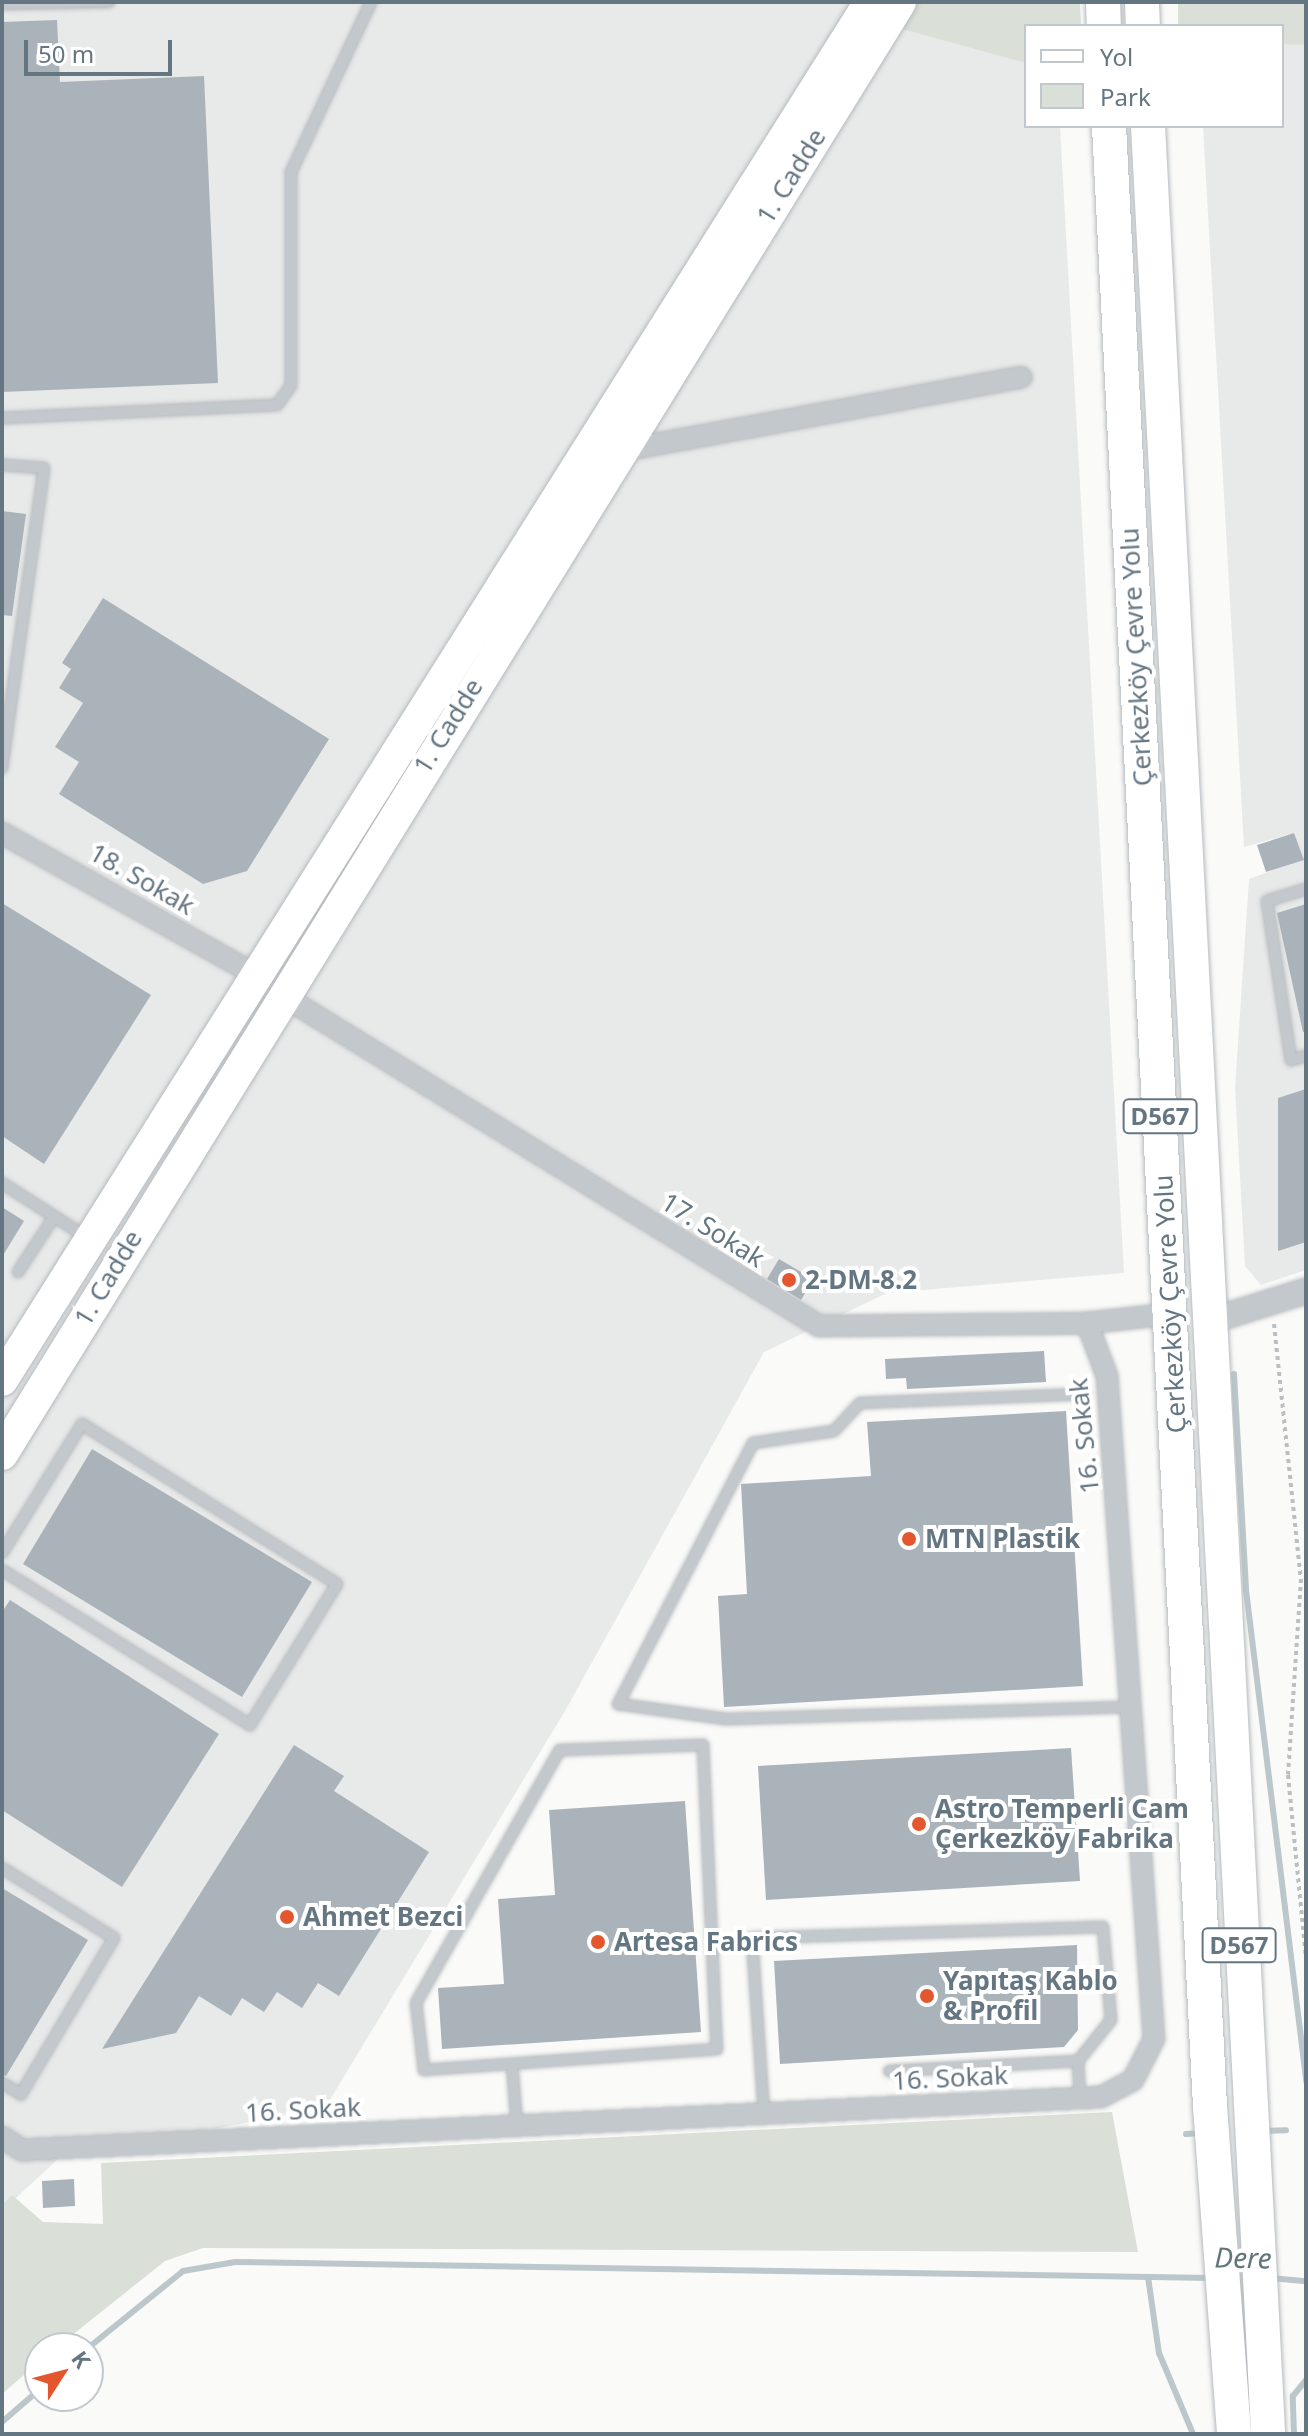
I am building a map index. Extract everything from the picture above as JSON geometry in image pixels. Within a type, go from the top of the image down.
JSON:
[{"type":"highway","points":[[1103,2],[1103,24]]},
{"type":"highway","points":[[1142,2],[1143,24]]},
{"type":"highway","name":"Çerkezköy Çevre Yolu","points":[[1109,128],[1210,2106],[1234,2434]]},
{"type":"highway","name":"D567","points":[[1148,128],[1210,1321],[1230,1782],[1268,2434]]},
{"type":"main road","name":"1. Cadde","points":[[3,1378],[254,974],[870,2]]},
{"type":"main road","name":"1. Cadde","points":[[2,1454],[280,994],[900,2]]},
{"type":"main road","points":[[1091,2],[1102,24]]},
{"type":"street","points":[[619,451],[1021,377]]},
{"type":"street","name":"18. Sokak","points":[[2,833],[254,974]]},
{"type":"street","name":"17. Sokak","points":[[280,994],[819,1326],[1087,1323],[1170,1314]]},
{"type":"street","points":[[1210,1321],[1306,1291]]},
{"type":"street","name":"16. Sokak","points":[[2,2137],[22,2150],[764,2114],[1101,2097],[1133,2080],[1154,2039],[1107,1376],[1087,1323]]},
{"type":"lane","points":[[2,4],[109,2]]},
{"type":"lane","points":[[2,418],[277,405],[291,386],[291,172],[371,2]]},
{"type":"lane","points":[[2,465],[44,468],[2,768]]},
{"type":"lane","points":[[1306,889],[1267,901],[1291,1060],[1306,1056]]},
{"type":"lane","points":[[2,1183],[89,1239]]},
{"type":"lane","points":[[18,1272],[54,1217]]},
{"type":"lane","points":[[1085,1394],[860,1403],[834,1431],[753,1443],[618,1704],[726,1719],[1131,1707]]},
{"type":"lane","points":[[2,1553],[6,1536],[82,1424],[337,1584],[250,1725],[2,1570]]},
{"type":"lane","points":[[703,1745],[717,2049],[512,2064],[424,2070],[416,2003],[560,1750],[703,1745]]},
{"type":"lane","points":[[2,1868],[114,1938],[21,2094],[2,2083]]},
{"type":"lane","points":[[764,2114],[752,1938],[1103,1927],[1111,2020],[1078,2061],[1080,2098]]},
{"type":"lane","points":[[889,2071],[1078,2061]]},
{"type":"lane","points":[[512,2064],[517,2126]]},
{"type":"path","points":[[1271,1302],[1301,1579],[1288,1775],[1306,1960]]},
{"type":"shaded area","points":[[2,2],[1071,2],[1030,24],[1024,24],[1024,128],[1060,128],[1124,1273],[887,1293],[764,1352],[565,1711],[325,2108],[59,2158],[2,2211]]},
{"type":"shaded area","points":[[1284,44],[1306,44],[1306,1270],[1261,1285],[1245,1266],[1235,1088],[1249,879],[1303,859],[1294,833],[1244,847],[1203,128],[1284,128]]},
{"type":"green space","points":[[912,2],[1080,2],[1081,24],[1024,24],[1024,62],[895,27]]},
{"type":"green space","points":[[1178,2],[1306,2],[1306,45],[1284,44],[1284,24],[1178,24]]},
{"type":"green space","points":[[1112,2112],[1138,2252],[203,2248],[165,2261],[76,2332],[24,2332],[24,2375],[2,2394],[2,2205],[12,2195],[43,2222],[103,2224],[101,2163]]},
{"type":"building","points":[[57,20],[60,82],[204,76],[218,383],[2,392],[2,22]]},
{"type":"building","points":[[2,511],[26,514],[12,616],[2,615]]},
{"type":"building","points":[[103,598],[329,739],[247,871],[203,884],[59,794],[79,762],[55,747],[83,703],[59,688],[71,669],[62,663]]},
{"type":"building","points":[[1294,833],[1304,860],[1266,872],[1257,845]]},
{"type":"building","points":[[2,903],[151,995],[44,1164],[2,1136]]},
{"type":"building","points":[[1306,904],[1306,1032],[1303,1032],[1277,913]]},
{"type":"building","points":[[1306,1089],[1306,1242],[1278,1251],[1278,1098]]},
{"type":"building","points":[[2,1207],[24,1221],[2,1257]]},
{"type":"building","name":"2-DM-8.2","points":[[779,1259],[813,1279],[801,1300],[767,1279]]},
{"type":"building","points":[[1044,1351],[1046,1382],[907,1389],[906,1378],[886,1379],[885,1359]]},
{"type":"building","name":"MTN Plastik","points":[[1066,1411],[1083,1686],[724,1707],[718,1596],[747,1594],[741,1484],[871,1476],[867,1422]]},
{"type":"building","points":[[92,1449],[312,1582],[242,1697],[23,1564]]},
{"type":"building","points":[[10,1600],[219,1734],[122,1887],[2,1810],[2,1612]]},
{"type":"building","name":"Ahmet Bezci","points":[[294,1745],[344,1776],[334,1791],[429,1852],[339,1996],[318,1983],[302,2008],[277,1992],[264,2012],[242,1998],[231,2016],[199,1996],[176,2033],[102,2049]]},
{"type":"building","name":"Astro Temperli Cam Çerkezköy Fabrika","points":[[1071,1748],[1080,1881],[766,1900],[758,1766]]},
{"type":"building","name":"Artesa Fabrics","points":[[685,1801],[701,2032],[442,2049],[438,1988],[504,1984],[498,1899],[555,1895],[549,1810]]},
{"type":"building","points":[[2,1888],[88,1940],[6,2076],[2,2075]]},
{"type":"building","name":"Yapıtaş Kablo & Profil","points":[[1077,1945],[1078,2030],[1064,2047],[780,2064],[774,1961]]},
{"type":"building","points":[[74,2179],[75,2206],[43,2208],[42,2181]]},
{"type":"waterway","points":[[1234,1374],[1246,1590],[1306,2082]]},
{"type":"waterway","points":[[1262,2131],[1286,2130]]},
{"type":"waterway","points":[[1186,2134],[1203,2133]]},
{"type":"waterway","points":[[104,2335],[183,2271],[235,2262],[1211,2278]]},
{"type":"waterway","points":[[1148,2277],[1159,2353],[1193,2434]]},
{"type":"waterway","name":"Dere","points":[[1270,2278],[1306,2281]]},
{"type":"waterway","points":[[1294,2434],[1293,2396],[1306,2380]]},
{"type":"waterway","points":[[2,2422],[24,2403]]},
{"type":"place","name":"2-DM-8.2","points":[[789,1280]]},
{"type":"place","name":"MTN Plastik","points":[[909,1539]]},
{"type":"place","name":"Astro Temperli Cam Çerkezköy Fabrika","points":[[919,1824]]},
{"type":"place","name":"Ahmet Bezci","points":[[287,1917]]},
{"type":"place","name":"Artesa Fabrics","points":[[598,1942]]},
{"type":"place","name":"Yapıtaş Kablo & Profil","points":[[927,1996]]}]
